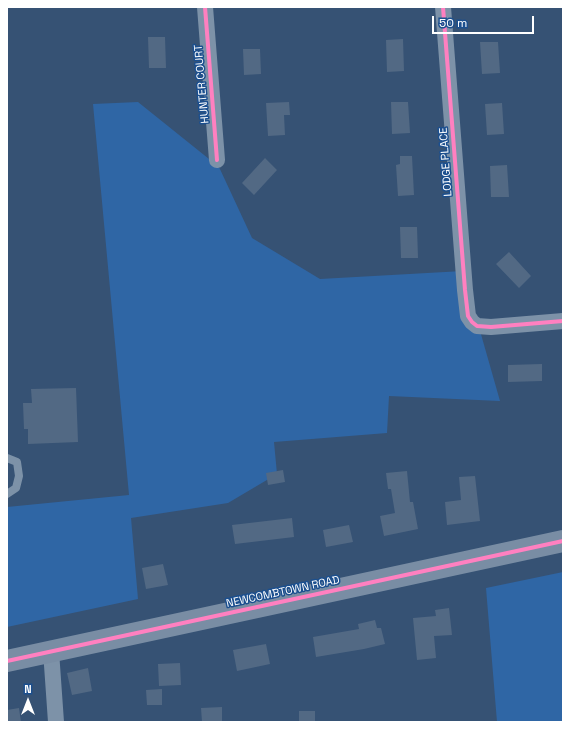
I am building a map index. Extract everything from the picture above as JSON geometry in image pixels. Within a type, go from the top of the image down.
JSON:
[{"type":"street","name":"HUNTER COURT","points":[[205,7],[217,160]]},
{"type":"street","name":"LODGE PLACE","points":[[443,7],[468,316],[477,326],[491,327],[563,321]]},
{"type":"street","name":"NEWCOMBTOWN ROAD","points":[[7,661],[563,541]]},
{"type":"street","points":[[51,651],[56,722]]},
{"type":"lane","points":[[7,458],[17,462],[19,476],[16,488],[7,494]]},
{"type":"shaded area","points":[[138,102],[219,167],[252,238],[320,279],[463,271],[500,401],[389,396],[387,433],[274,442],[277,474],[228,503],[131,518],[138,599],[7,627],[7,507],[129,495],[93,104]]},
{"type":"shaded area","points":[[563,572],[563,722],[497,722],[486,588]]},
{"type":"building","points":[[148,37],[165,37],[166,68],[149,68]]},
{"type":"building","points":[[403,39],[404,71],[387,72],[386,40]]},
{"type":"building","points":[[480,42],[498,42],[500,73],[482,74]]},
{"type":"building","points":[[243,49],[260,49],[261,74],[244,75]]},
{"type":"building","points":[[289,102],[290,115],[284,115],[285,135],[268,136],[266,103]]},
{"type":"building","points":[[391,102],[408,102],[410,133],[392,134]]},
{"type":"building","points":[[502,103],[504,134],[487,135],[485,104]]},
{"type":"building","points":[[400,156],[412,156],[414,195],[398,196],[396,165],[400,164]]},
{"type":"building","points":[[265,158],[277,170],[254,195],[242,183]]},
{"type":"building","points":[[507,165],[509,197],[491,197],[490,166]]},
{"type":"building","points":[[400,227],[417,227],[418,258],[401,258]]},
{"type":"building","points":[[509,252],[531,276],[519,288],[496,264]]},
{"type":"building","points":[[542,364],[542,381],[508,382],[508,365]]},
{"type":"building","points":[[76,388],[78,442],[28,444],[28,429],[24,429],[23,403],[32,403],[31,389]]},
{"type":"building","points":[[283,470],[285,482],[268,485],[266,473]]},
{"type":"building","points":[[407,471],[410,502],[413,502],[418,529],[384,536],[380,516],[395,513],[391,489],[388,489],[386,473]]},
{"type":"building","points":[[475,476],[480,521],[447,525],[445,502],[461,500],[459,477]]},
{"type":"building","points":[[292,518],[294,537],[235,544],[232,525]]},
{"type":"building","points":[[349,525],[353,542],[326,547],[323,530]]},
{"type":"building","points":[[163,564],[168,585],[146,589],[142,568]]},
{"type":"building","points":[[449,608],[452,635],[434,636],[436,658],[417,660],[413,618],[436,616],[435,610]]},
{"type":"building","points":[[375,620],[377,628],[381,628],[385,644],[316,657],[313,637],[359,629],[358,624]]},
{"type":"building","points":[[266,644],[270,664],[237,671],[233,650]]},
{"type":"building","points":[[180,663],[181,685],[159,686],[158,664]]},
{"type":"building","points":[[88,668],[92,691],[72,695],[67,673]]},
{"type":"building","points":[[162,689],[162,705],[147,705],[146,690]]},
{"type":"building","points":[[222,707],[222,722],[202,722],[201,708]]},
{"type":"building","points":[[19,708],[21,722],[7,722],[7,710]]},
{"type":"building","points":[[299,711],[315,711],[315,722],[299,722]]},
{"type":"cycle path","points":[[205,7],[217,160]]},
{"type":"cycle path","points":[[443,7],[468,316],[477,326],[491,327],[563,321]]},
{"type":"cycle path","points":[[7,661],[563,541]]}]
